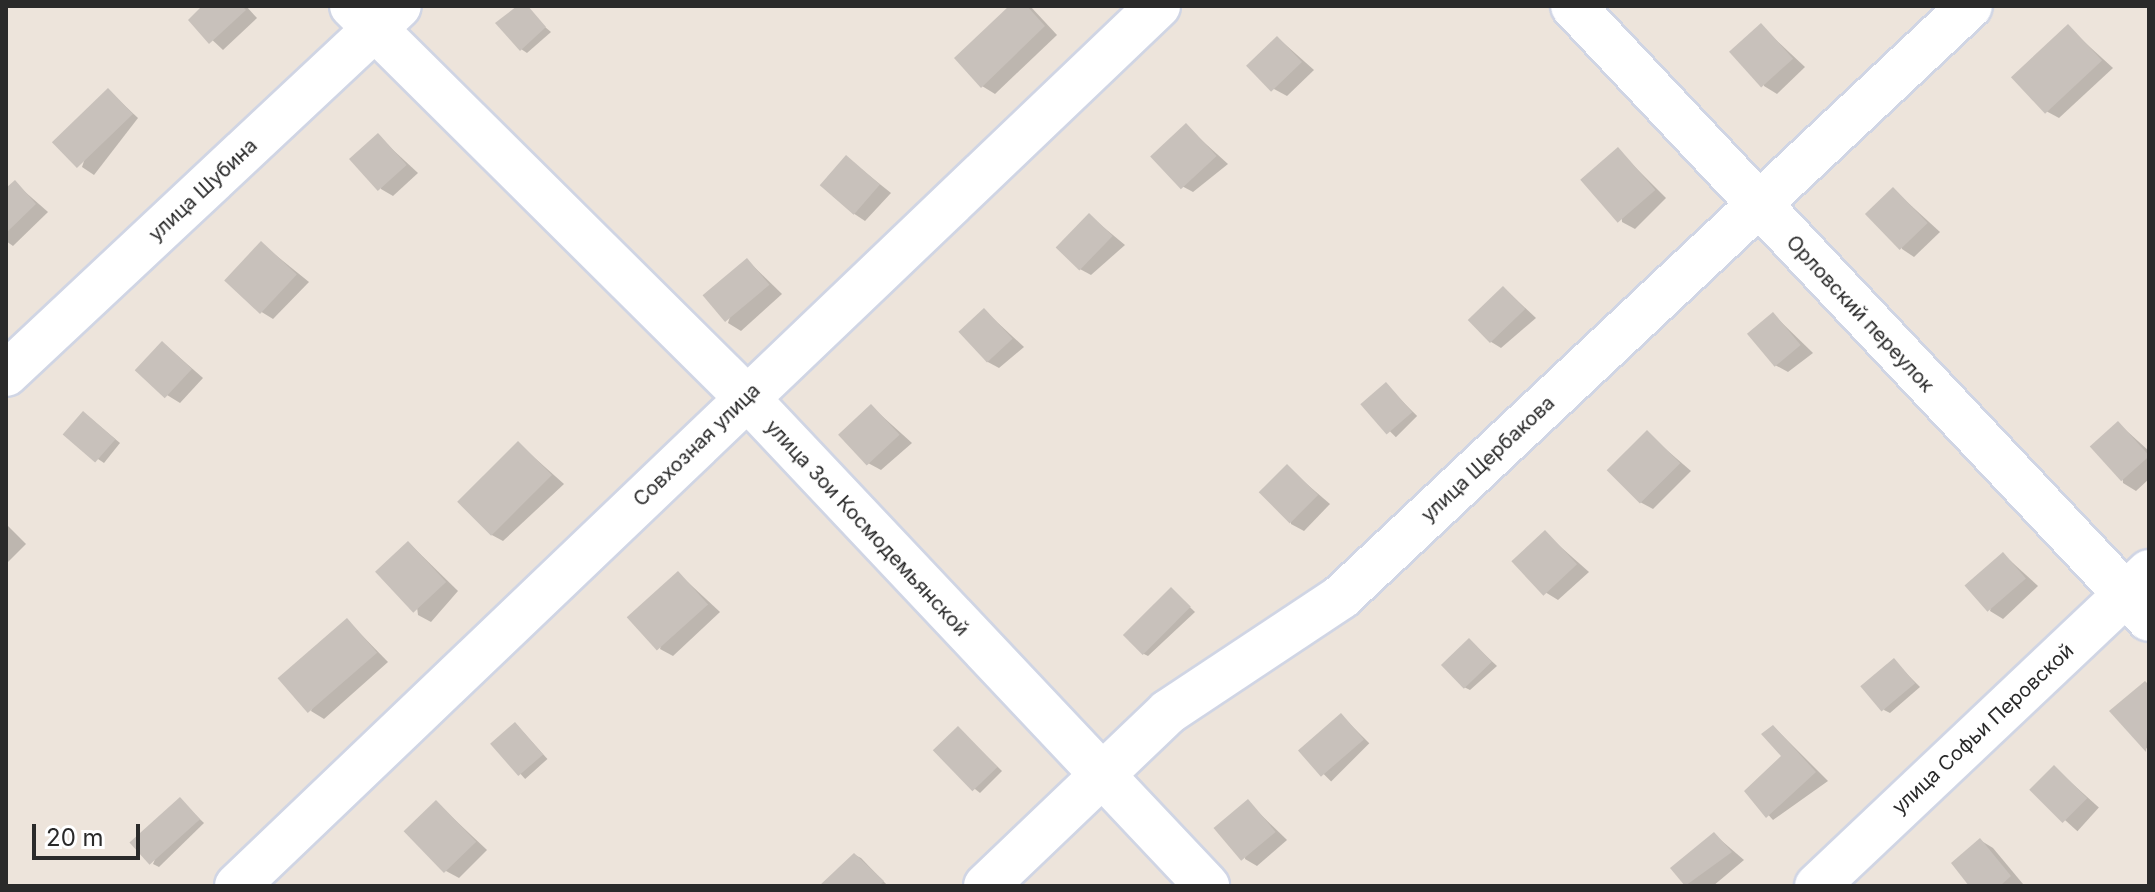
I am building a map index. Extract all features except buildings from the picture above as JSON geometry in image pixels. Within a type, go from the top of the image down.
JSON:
[{"type":"street","name":"Совхозная улица","points":[[237,886],[1158,6]]},
{"type":"street","name":"Орловский переулок","points":[[1573,6],[1759,207],[2141,595]]},
{"type":"street","name":"улица Щербакова","points":[[986,886],[1097,776],[1168,712],[1341,597],[1970,6]]},
{"type":"street","name":"улица Зои Космодемьянской","points":[[375,14],[747,398],[1097,776],[1207,886]]},
{"type":"street","name":"улица Шубина","points":[[6,374],[375,14]]},
{"type":"street","name":"улица Софьи Перовской","points":[[1817,886],[2141,595]]}]
